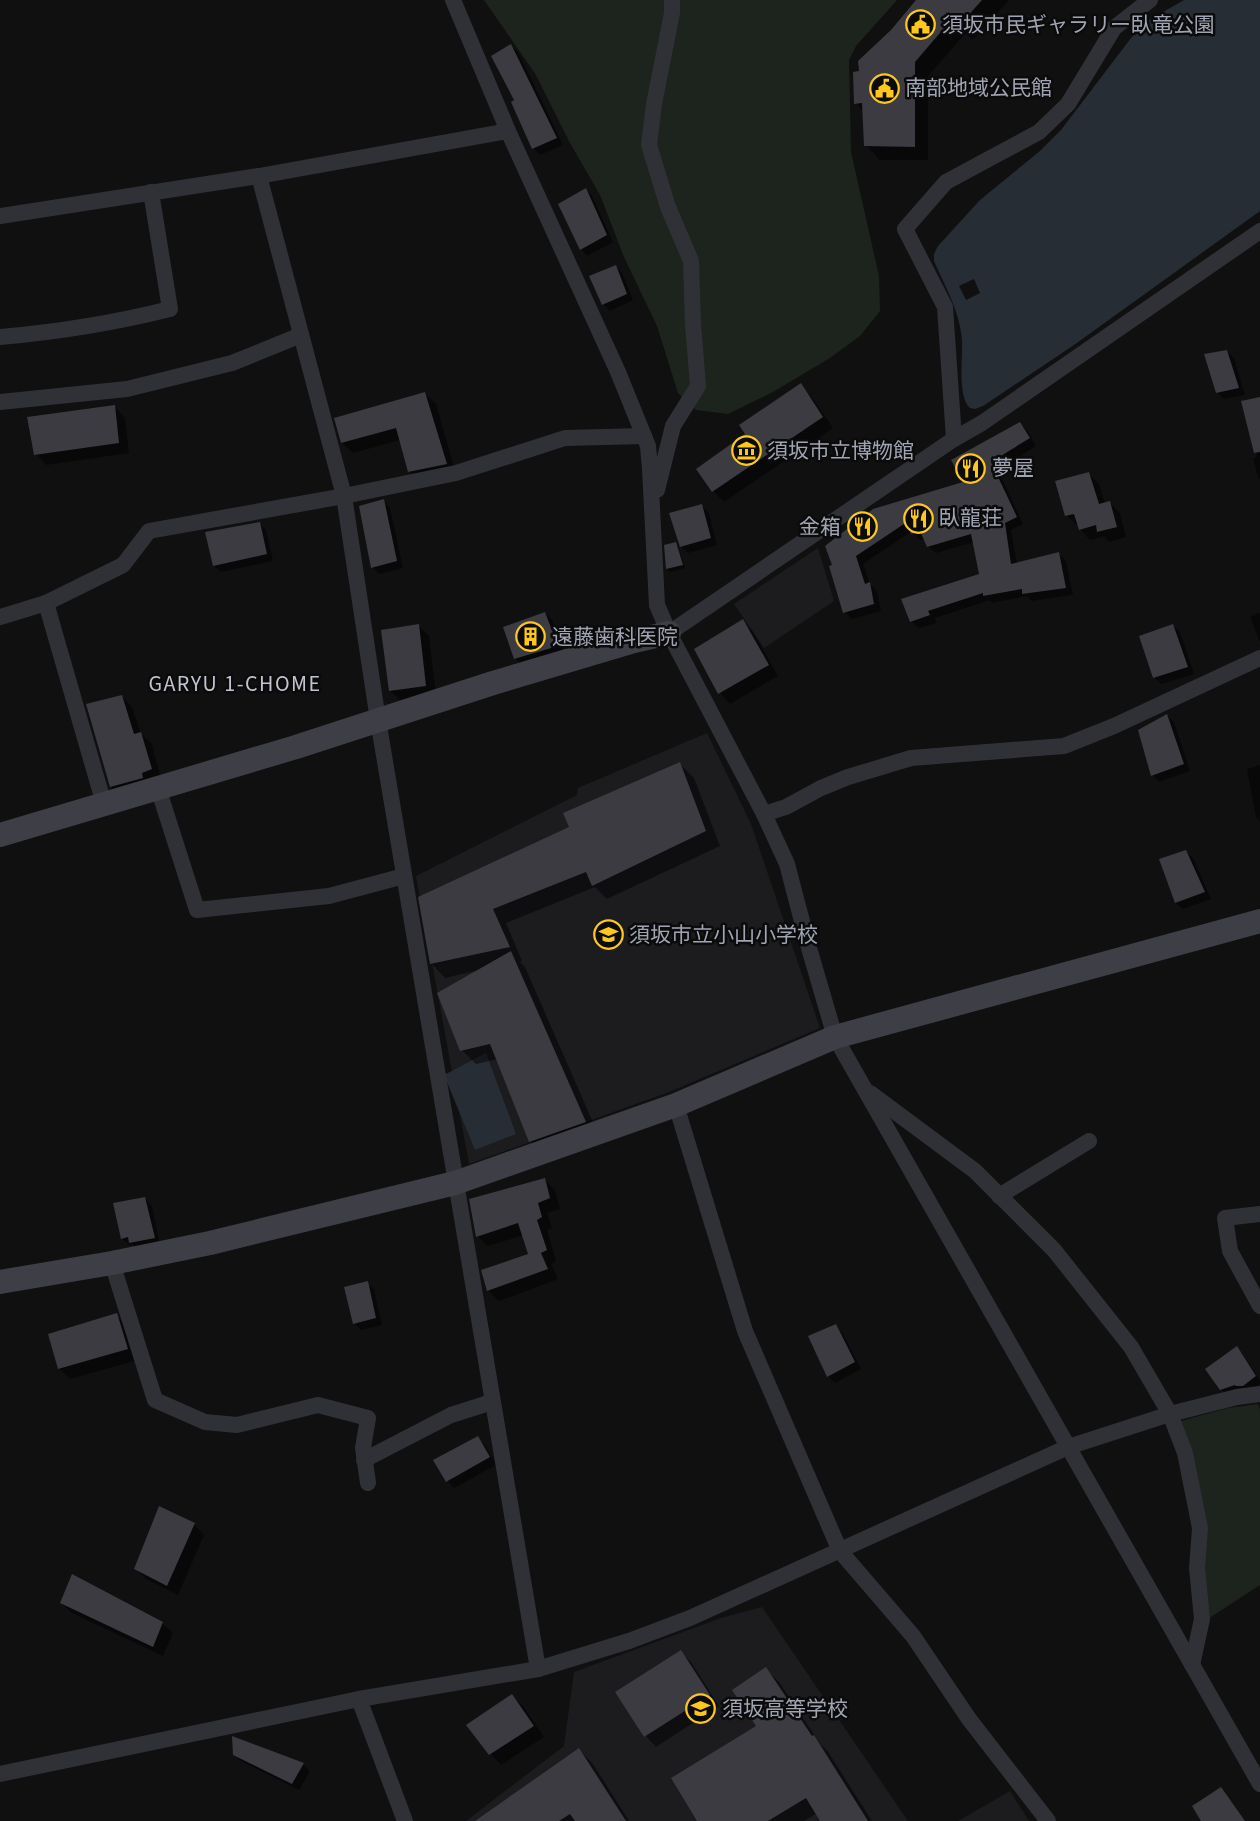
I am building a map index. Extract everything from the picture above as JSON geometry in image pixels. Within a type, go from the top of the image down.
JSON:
[{"type":"street","points":[[453,0],[508,131],[618,372],[648,446],[657,605],[669,633],[764,814],[787,864],[835,1037],[1192,1665],[1258,1775]]},
{"type":"street","points":[[656,491],[674,426],[698,386],[691,261],[668,207],[649,145],[672,6],[684,0]]},
{"type":"street","points":[[954,439],[945,307],[905,229],[946,182],[1039,132],[1068,104],[1114,28],[1150,0]]},
{"type":"street","points":[[0,216],[259,176],[508,131]]},
{"type":"street","points":[[259,176],[344,496],[378,720],[538,1669]]},
{"type":"street","points":[[0,337],[48,333],[124,320],[170,309],[151,192]]},
{"type":"street","points":[[0,835],[296,747],[634,641],[669,633],[954,439],[982,423],[1260,231]]},
{"type":"street","points":[[0,402],[127,389],[232,363],[301,335]]},
{"type":"street","points":[[0,617],[46,603],[123,565],[149,531],[344,496],[456,473],[565,438],[644,436]]},
{"type":"street","points":[[46,603],[104,804]]},
{"type":"street","points":[[764,814],[786,807],[821,788],[848,777],[910,758],[1064,746],[1114,726],[1260,658]]},
{"type":"street","points":[[158,788],[197,910],[329,896],[404,876]]},
{"type":"street","points":[[0,1282],[210,1243],[455,1183],[676,1105],[835,1037],[1260,921]]},
{"type":"street","points":[[865,1089],[975,1171],[1054,1250],[1131,1347],[1170,1414],[1185,1453],[1200,1528],[1197,1568],[1202,1619],[1192,1665]]},
{"type":"street","points":[[676,1105],[745,1331],[840,1551],[913,1636],[969,1719],[1047,1821]]},
{"type":"street","points":[[999,1196],[1089,1141]]},
{"type":"street","points":[[1260,1214],[1225,1218],[1230,1251],[1260,1306]]},
{"type":"street","points":[[112,1263],[155,1400],[205,1422],[237,1425],[318,1405],[368,1418],[363,1448],[368,1483]]},
{"type":"street","points":[[0,1774],[359,1699],[538,1669],[629,1641],[690,1618],[1068,1447],[1170,1414],[1237,1397],[1260,1394]]},
{"type":"street","points":[[364,1460],[451,1415],[492,1402]]},
{"type":"street","points":[[359,1699],[405,1821]]},
{"type":"shaded area","points":[[484,0],[897,0],[856,46],[849,60],[851,152],[879,276],[880,311],[860,336],[830,358],[773,392],[728,414],[696,410],[678,393],[657,326],[624,257],[600,195],[570,143],[536,75]]},
{"type":"shaded area","points":[[1184,0],[1260,0],[1260,211],[1074,345],[983,406],[970,408],[963,395],[961,330],[951,299],[934,261],[934,254],[938,246],[980,200],[1040,151],[1061,130],[1131,38],[1149,20]],"holes":[[[974,279],[980,293],[966,300],[959,286]]]},
{"type":"shaded area","points":[[818,548],[834,601],[764,648],[734,604]]},
{"type":"shaded area","name":"須坂市立小山小学校","points":[[707,733],[751,824],[820,1028],[669,1092],[469,1164],[416,876],[577,795],[578,788]]},
{"type":"shaded area","points":[[486,1053],[516,1134],[475,1150],[444,1075]]},
{"type":"shaded area","points":[[1258,1404],[1260,1410],[1260,1585],[1208,1619],[1181,1421],[1228,1408]]},
{"type":"shaded area","name":"須坂高等学校","points":[[762,1607],[908,1821],[466,1821],[564,1746],[574,1672],[721,1618]]},
{"type":"shaded area","points":[[1010,1791],[1029,1821],[958,1821]]},
{"type":"building","name":"南部地域公民館","points":[[916,0],[982,0],[958,27],[951,20],[915,62],[915,147],[864,146],[862,103],[854,104],[853,72],[859,71],[858,61],[891,30]]},
{"type":"building","points":[[511,44],[557,138],[532,149],[511,102],[514,100],[491,56]]},
{"type":"building","points":[[586,188],[607,235],[580,250],[558,204]]},
{"type":"building","points":[[616,265],[627,294],[602,305],[589,276]]},
{"type":"building","points":[[1227,350],[1239,388],[1216,393],[1204,354]]},
{"type":"building","name":"須坂市立博物館","points":[[801,383],[823,417],[712,492],[696,469],[745,434],[739,425]]},
{"type":"building","points":[[425,392],[447,464],[408,472],[396,428],[341,443],[334,418]]},
{"type":"building","points":[[1260,397],[1260,452],[1254,453],[1241,401]]},
{"type":"building","points":[[115,405],[119,443],[34,455],[27,417]]},
{"type":"building","points":[[1020,422],[1030,438],[991,462],[1017,517],[1005,523],[1011,564],[1059,552],[1066,588],[1022,594],[1022,589],[983,596],[983,593],[928,611],[930,615],[910,622],[901,599],[979,574],[971,534],[927,547],[920,531],[911,534],[907,522],[856,556],[865,584],[870,582],[874,604],[843,613],[829,566],[832,565],[825,546],[873,509],[963,482],[951,460]]},
{"type":"building","points":[[1089,472],[1099,504],[1110,501],[1117,527],[1097,532],[1096,525],[1079,530],[1074,514],[1065,516],[1055,481]]},
{"type":"building","points":[[384,499],[397,561],[371,568],[359,506]]},
{"type":"building","points":[[702,504],[711,538],[680,547],[669,513]]},
{"type":"building","points":[[260,522],[267,554],[213,566],[205,532]]},
{"type":"building","points":[[676,542],[683,565],[666,569],[664,545]]},
{"type":"building","name":"遠藤歯科医院","points":[[545,612],[558,646],[514,659],[503,627]]},
{"type":"building","points":[[743,619],[769,665],[718,694],[694,649]]},
{"type":"building","points":[[419,624],[426,686],[389,691],[381,630]]},
{"type":"building","points":[[1173,624],[1188,667],[1153,678],[1139,636]]},
{"type":"building","points":[[122,695],[134,734],[141,732],[152,769],[142,773],[143,778],[110,787],[86,704]]},
{"type":"building","points":[[1167,714],[1184,764],[1151,776],[1138,730]]},
{"type":"building","points":[[680,762],[706,831],[592,886],[586,872],[493,909],[510,947],[430,964],[418,897],[569,827],[563,813]]},
{"type":"building","points":[[1186,850],[1205,892],[1175,903],[1159,859]]},
{"type":"building","points":[[511,951],[586,1122],[529,1142],[490,1044],[460,1051],[437,993]]},
{"type":"building","points":[[545,1178],[550,1198],[538,1203],[542,1217],[537,1220],[547,1250],[541,1253],[548,1269],[487,1291],[481,1270],[528,1254],[518,1223],[476,1237],[469,1199]]},
{"type":"building","points":[[145,1197],[155,1238],[129,1243],[128,1237],[121,1239],[113,1203]]},
{"type":"building","points":[[368,1281],[376,1318],[353,1324],[344,1287]]},
{"type":"building","points":[[117,1313],[128,1349],[58,1369],[48,1334]]},
{"type":"building","points":[[836,1324],[855,1362],[827,1377],[808,1336]]},
{"type":"building","points":[[1237,1346],[1256,1376],[1243,1386],[1235,1385],[1220,1390],[1205,1369]]},
{"type":"building","points":[[478,1436],[490,1457],[446,1482],[433,1460]]},
{"type":"building","points":[[159,1506],[195,1523],[167,1586],[134,1569]]},
{"type":"building","points":[[72,1574],[163,1622],[153,1647],[60,1603]]},
{"type":"building","points":[[681,1650],[710,1695],[644,1737],[615,1692]]},
{"type":"building","points":[[766,1667],[812,1736],[814,1735],[868,1821],[820,1821],[806,1798],[768,1821],[697,1821],[671,1778],[756,1726],[732,1690]]},
{"type":"building","points":[[512,1694],[534,1726],[489,1755],[466,1725]]},
{"type":"building","points":[[232,1736],[304,1763],[292,1784],[233,1755]]},
{"type":"building","points":[[579,1748],[626,1821],[575,1821],[570,1814],[559,1821],[475,1821]]},
{"type":"building","points":[[1221,1787],[1245,1821],[1201,1821],[1192,1806]]},
{"type":"place","name":"須坂市民ギャラリー臥竜公園","points":[[921,25]]},
{"type":"place","name":"南部地域公民館","points":[[884,88]]},
{"type":"place","name":"須坂市立博物館","points":[[746,451]]},
{"type":"place","name":"夢屋","points":[[971,468]]},
{"type":"place","name":"臥龍荘","points":[[918,518]]},
{"type":"place","name":"金箱","points":[[862,527]]},
{"type":"place","name":"遠藤歯科医院","points":[[531,637]]},
{"type":"place","name":"須坂市立小山小学校","points":[[608,935]]},
{"type":"place","name":"須坂高等学校","points":[[701,1709]]},
{"type":"district","name":"GARYU 1-CHOME","points":[[235,683]]}]
